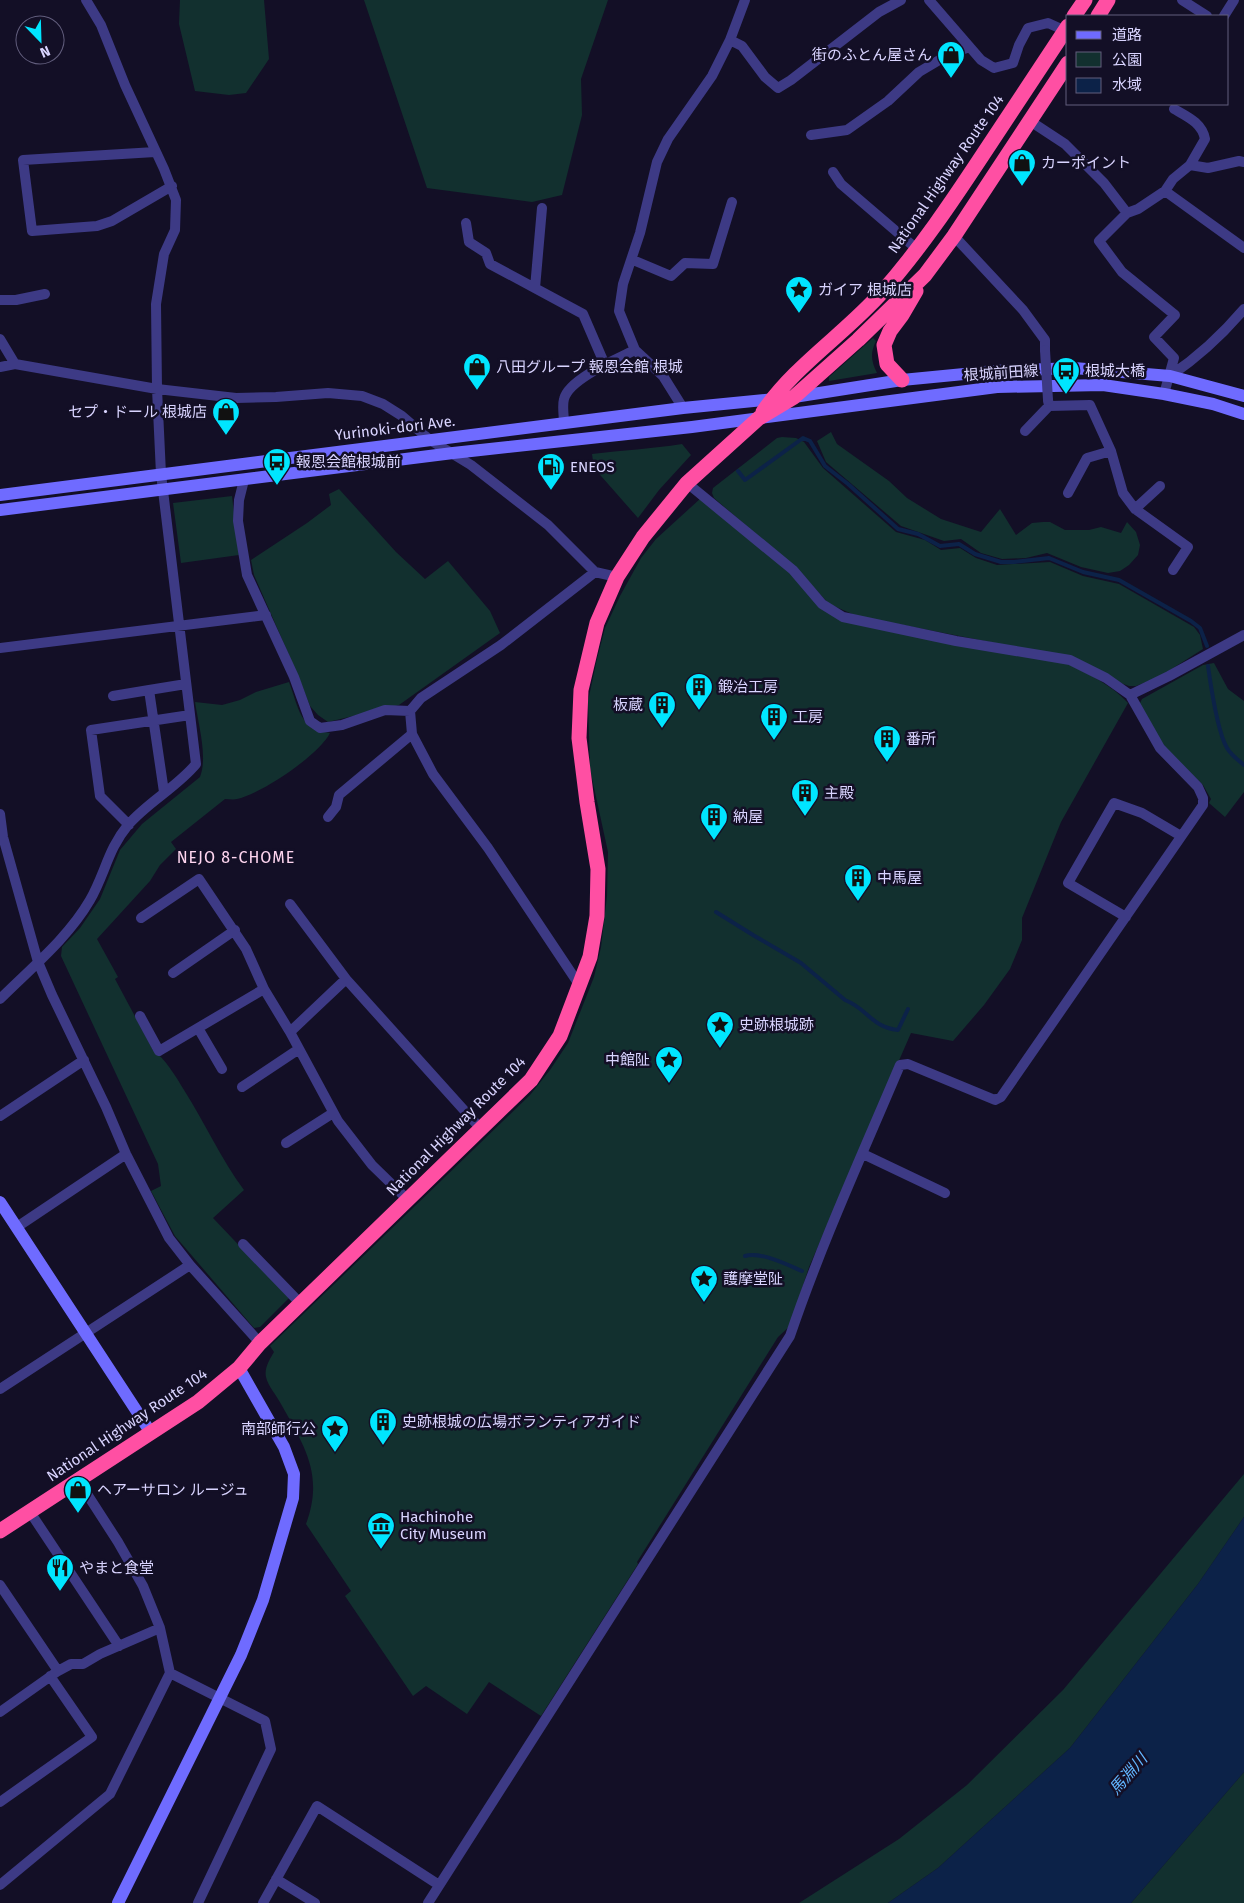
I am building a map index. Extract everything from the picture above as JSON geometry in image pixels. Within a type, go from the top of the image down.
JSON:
[{"type":"highway","points":[[1075,15],[1085,0]]},
{"type":"highway","points":[[1099,15],[1108,0]]},
{"type":"highway","name":"National Highway Route 104","points":[[759,418],[789,378],[854,321],[918,250],[1066,31]]},
{"type":"highway","name":"National Highway Route 104","points":[[0,1531],[198,1402],[239,1368],[260,1343],[531,1080],[560,1036],[580,986],[592,949],[597,916],[598,870],[586,802],[579,738],[581,690],[598,623],[618,577],[643,538],[687,483],[759,418],[794,397],[858,340],[925,275],[954,236],[1066,66]]},
{"type":"highway","points":[[902,380],[887,364],[884,345],[890,331],[902,315],[925,275]]},
{"type":"street","points":[[0,999],[38,962],[82,913],[102,876],[113,845],[129,825],[164,792],[187,775],[196,764],[161,474],[157,390],[156,304],[164,254],[175,230],[176,211],[172,186],[125,85],[101,25],[86,0]]},
{"type":"street","points":[[682,408],[663,376],[635,350],[619,311],[623,284],[633,260],[657,162],[668,138],[712,76],[730,40],[745,0]]},
{"type":"street","points":[[730,40],[742,46],[765,77],[778,88],[879,12],[901,0]]},
{"type":"street","points":[[930,0],[981,60],[994,68],[1013,63],[1019,44],[1028,28],[1048,23],[1066,29]]},
{"type":"street","points":[[1182,0],[1205,15]]},
{"type":"street","points":[[1225,15],[1234,0]]},
{"type":"street","points":[[811,135],[846,130],[888,101],[919,72],[946,56],[969,47]]},
{"type":"street","points":[[1164,394],[1174,358],[1154,337],[1174,315],[1122,272],[1099,241],[1127,213],[1138,209],[1165,191],[1173,179],[1190,165],[1205,139],[1203,130],[1197,123],[1174,109]]},
{"type":"street","points":[[1030,121],[1065,144],[1104,184],[1127,213]]},
{"type":"street","points":[[155,152],[23,160],[32,231],[97,226],[112,222],[172,186]]},
{"type":"street","points":[[1190,165],[1208,168],[1242,159]]},
{"type":"street","points":[[833,172],[841,184],[918,250]]},
{"type":"street","points":[[1165,191],[1244,248]]},
{"type":"street","points":[[633,260],[671,276],[685,262],[713,264],[732,202]]},
{"type":"street","points":[[535,288],[542,208]]},
{"type":"street","points":[[466,223],[468,242],[486,253],[490,264],[583,314],[605,365]]},
{"type":"street","points":[[954,236],[1023,310],[1045,340],[1048,403],[1025,430]]},
{"type":"street","points":[[0,300],[16,300],[45,294]]},
{"type":"street","points":[[1170,376],[1192,361],[1230,326],[1244,309]]},
{"type":"street","points":[[0,339],[15,364]]},
{"type":"street","points":[[564,423],[564,399],[573,385],[605,365],[635,350]]},
{"type":"street","points":[[0,367],[15,364],[157,390],[236,398],[328,393],[362,396],[383,404],[402,416],[430,440],[454,453],[548,525],[595,572],[618,577]]},
{"type":"street","name":"根城前田線","points":[[794,397],[902,380],[995,371],[1074,368],[1170,376],[1244,396]]},
{"type":"street","name":"根城前田線","points":[[759,418],[997,387],[1103,386],[1164,394],[1213,404],[1244,414]]},
{"type":"street","name":"Yurinoki-dori Ave.","points":[[0,496],[682,408],[794,397]]},
{"type":"street","points":[[1048,403],[1090,405],[1111,451],[1123,493],[1135,509],[1188,548],[1173,570]]},
{"type":"street","points":[[0,510],[454,453],[759,418]]},
{"type":"street","points":[[1068,493],[1087,458],[1111,451]]},
{"type":"street","points":[[244,480],[239,500],[238,521],[247,575],[294,677],[310,721],[320,728],[342,725],[385,710],[410,711]]},
{"type":"street","points":[[428,1903],[790,1336],[825,1240],[900,1065],[908,1064],[995,1100],[1001,1097],[1203,805],[1203,798],[1198,787],[1160,748],[1130,695],[1106,678],[1070,660],[956,641],[843,617],[822,604],[792,570],[687,483]]},
{"type":"street","points":[[1135,509],[1160,486]]},
{"type":"street","points":[[580,986],[488,848],[433,774],[412,734],[410,711],[421,698],[501,645],[595,572]]},
{"type":"street","points":[[0,648],[266,615]]},
{"type":"street","points":[[1130,695],[1244,635]]},
{"type":"street","points":[[113,696],[186,684]]},
{"type":"street","points":[[149,690],[164,792]]},
{"type":"street","points":[[129,825],[100,796],[91,730],[190,715]]},
{"type":"street","points":[[328,818],[336,807],[339,795],[412,734]]},
{"type":"street","points":[[1126,917],[1068,883],[1114,803],[1142,813],[1181,836]]},
{"type":"street","points":[[0,814],[2,838],[38,962],[126,1154],[169,1238],[190,1265],[260,1343]]},
{"type":"street","points":[[141,918],[199,879],[246,949],[264,989],[290,1032],[333,1113],[372,1166],[408,1200]]},
{"type":"street","points":[[290,904],[346,979],[415,1058],[481,1129]]},
{"type":"street","points":[[173,973],[235,930]]},
{"type":"street","points":[[290,1032],[346,979]]},
{"type":"street","points":[[140,1016],[159,1051],[264,989]]},
{"type":"street","points":[[198,1028],[222,1069]]},
{"type":"street","points":[[242,1087],[299,1049]]},
{"type":"street","points":[[0,1116],[84,1060]]},
{"type":"street","points":[[286,1143],[333,1113]]},
{"type":"street","points":[[17,1228],[126,1154]]},
{"type":"street","points":[[863,1154],[945,1193]]},
{"type":"street","points":[[0,1202],[151,1433]]},
{"type":"street","points":[[242,1244],[301,1304]]},
{"type":"street","points":[[0,1389],[190,1265]]},
{"type":"street","points":[[118,1903],[221,1699],[241,1655],[263,1600],[293,1498],[294,1474],[284,1447],[239,1368]]},
{"type":"street","points":[[0,1883],[110,1794],[170,1673],[160,1628],[143,1586],[118,1542],[78,1480]]},
{"type":"street","points":[[30,1512],[118,1646]]},
{"type":"street","points":[[0,1585],[92,1737],[0,1802]]},
{"type":"street","points":[[0,1712],[71,1664],[83,1664],[160,1628]]},
{"type":"street","points":[[170,1673],[265,1721],[271,1749],[198,1903]]},
{"type":"street","points":[[262,1903],[318,1806],[440,1885]]},
{"type":"street","points":[[276,1879],[315,1903]]},
{"type":"green space","points":[[180,0],[264,0],[269,59],[246,93],[229,95],[195,91],[179,24]]},
{"type":"green space","points":[[364,0],[608,0],[581,79],[582,115],[562,195],[532,202],[427,188]]},
{"type":"green space","points":[[873,338],[876,341],[872,357],[877,373],[829,381],[829,377]]},
{"type":"green space","points":[[831,432],[837,444],[889,481],[907,498],[941,519],[981,532],[1000,509],[1016,535],[1032,523],[1043,522],[1050,522],[1065,530],[1089,530],[1101,527],[1121,533],[1127,522],[1136,532],[1140,545],[1138,555],[1120,571],[1108,573],[1081,567],[1047,553],[1026,558],[1002,559],[981,553],[961,539],[944,541],[901,526],[826,462],[817,441]]},
{"type":"green space","points":[[777,438],[796,438],[804,442],[823,468],[896,532],[925,540],[941,550],[960,548],[976,558],[997,565],[1050,562],[1083,576],[1119,584],[1194,627],[1200,635],[1203,649],[1159,677],[1136,686],[1129,686],[1115,681],[1083,662],[857,616],[829,604],[798,570],[714,498],[712,493],[713,488]]},
{"type":"green space","points":[[682,444],[691,455],[659,490],[638,518],[594,468],[592,454]]},
{"type":"green space","points":[[339,489],[396,552],[425,579],[448,561],[490,611],[500,633],[399,705],[328,722],[310,706],[254,575],[251,560],[331,505],[329,494]]},
{"type":"green space","points":[[232,496],[239,555],[181,563],[173,503]]},
{"type":"green space","points":[[701,498],[790,572],[825,609],[1069,664],[1093,676],[1128,703],[1061,822],[1022,918],[1022,940],[1010,969],[984,1005],[953,1041],[911,1033],[809,1267],[790,1326],[778,1337],[637,1562],[638,1564],[541,1716],[489,1682],[467,1714],[426,1686],[413,1696],[345,1596],[351,1591],[306,1524],[313,1491],[312,1476],[309,1462],[298,1434],[267,1380],[267,1367],[274,1352],[270,1346],[530,1095],[568,1043],[594,977],[601,947],[607,896],[608,852],[590,769],[588,701],[597,659],[605,628],[641,558],[656,539]]},
{"type":"green space","points":[[1214,663],[1228,689],[1244,701],[1244,792],[1225,817],[1209,803],[1211,799],[1203,785],[1162,745],[1139,705],[1142,699],[1203,665]]},
{"type":"green space","points":[[289,682],[298,709],[306,722],[320,731],[330,733],[324,742],[302,762],[274,782],[247,796],[225,799],[171,842],[176,849],[160,865],[150,881],[97,939],[118,977],[115,979],[153,1050],[174,1073],[244,1190],[213,1218],[289,1298],[260,1327],[254,1328],[175,1236],[151,1191],[161,1186],[158,1164],[61,956],[62,947],[80,928],[100,899],[120,850],[142,824],[200,777],[203,750],[195,702],[222,705]]},
{"type":"green space","points":[[1244,1474],[1244,1517],[1198,1584],[1070,1748],[938,1868],[888,1903],[799,1903],[899,1839],[967,1785],[1063,1690]]},
{"type":"green space","points":[[1244,1772],[1244,1903],[1131,1903]]},
{"type":"water","name":"馬淵川","points":[[1244,1517],[1244,1772],[1131,1903],[888,1903],[938,1868],[1070,1748],[1198,1584]]},
{"type":"waterway","points":[[738,471],[745,480],[803,438],[810,441],[825,466],[898,529],[918,534],[940,546],[959,544],[975,554],[1001,562],[1049,558],[1083,572],[1119,580],[1191,621],[1200,628],[1207,646]]},
{"type":"waterway","points":[[1208,666],[1223,740],[1230,753],[1244,765]]},
{"type":"waterway","points":[[716,912],[801,963],[845,1000],[859,1008],[875,1022],[898,1030],[908,1009]]},
{"type":"waterway","points":[[745,1256],[758,1255],[766,1257],[802,1271]]},
{"type":"place","name":"街のふとん屋さん","points":[[951,79]]},
{"type":"place","name":"カーポイント","points":[[1022,187]]},
{"type":"place","name":"ガイア 根城店","points":[[799,314]]},
{"type":"place","name":"八田グループ 報恩会館 根城","points":[[477,391]]},
{"type":"place","name":"根城大橋","points":[[1066,395]]},
{"type":"place","name":"セプ・ドール 根城店","points":[[226,436]]},
{"type":"place","name":"報恩会館根城前","points":[[277,486]]},
{"type":"place","name":"ENEOS","points":[[551,491]]},
{"type":"place","name":"鍛冶工房","points":[[699,711]]},
{"type":"place","name":"板蔵","points":[[662,729]]},
{"type":"place","name":"工房","points":[[774,741]]},
{"type":"place","name":"番所","points":[[887,763]]},
{"type":"place","name":"主殿","points":[[805,817]]},
{"type":"place","name":"納屋","points":[[714,841]]},
{"type":"place","name":"中馬屋","points":[[858,902]]},
{"type":"place","name":"史跡根城跡","points":[[720,1049]]},
{"type":"place","name":"中館阯","points":[[669,1084]]},
{"type":"place","name":"護摩堂阯","points":[[704,1303]]},
{"type":"place","name":"史跡根城の広場ボランティアガイド","points":[[383,1446]]},
{"type":"place","name":"南部師行公","points":[[335,1453]]},
{"type":"place","name":"ヘアーサロン ルージュ","points":[[78,1514]]},
{"type":"place","name":"Hachinohe City Museum","points":[[381,1550]]},
{"type":"place","name":"やまと食堂","points":[[60,1592]]},
{"type":"district","name":"NEJO 8-CHOME","points":[[236,857]]}]
